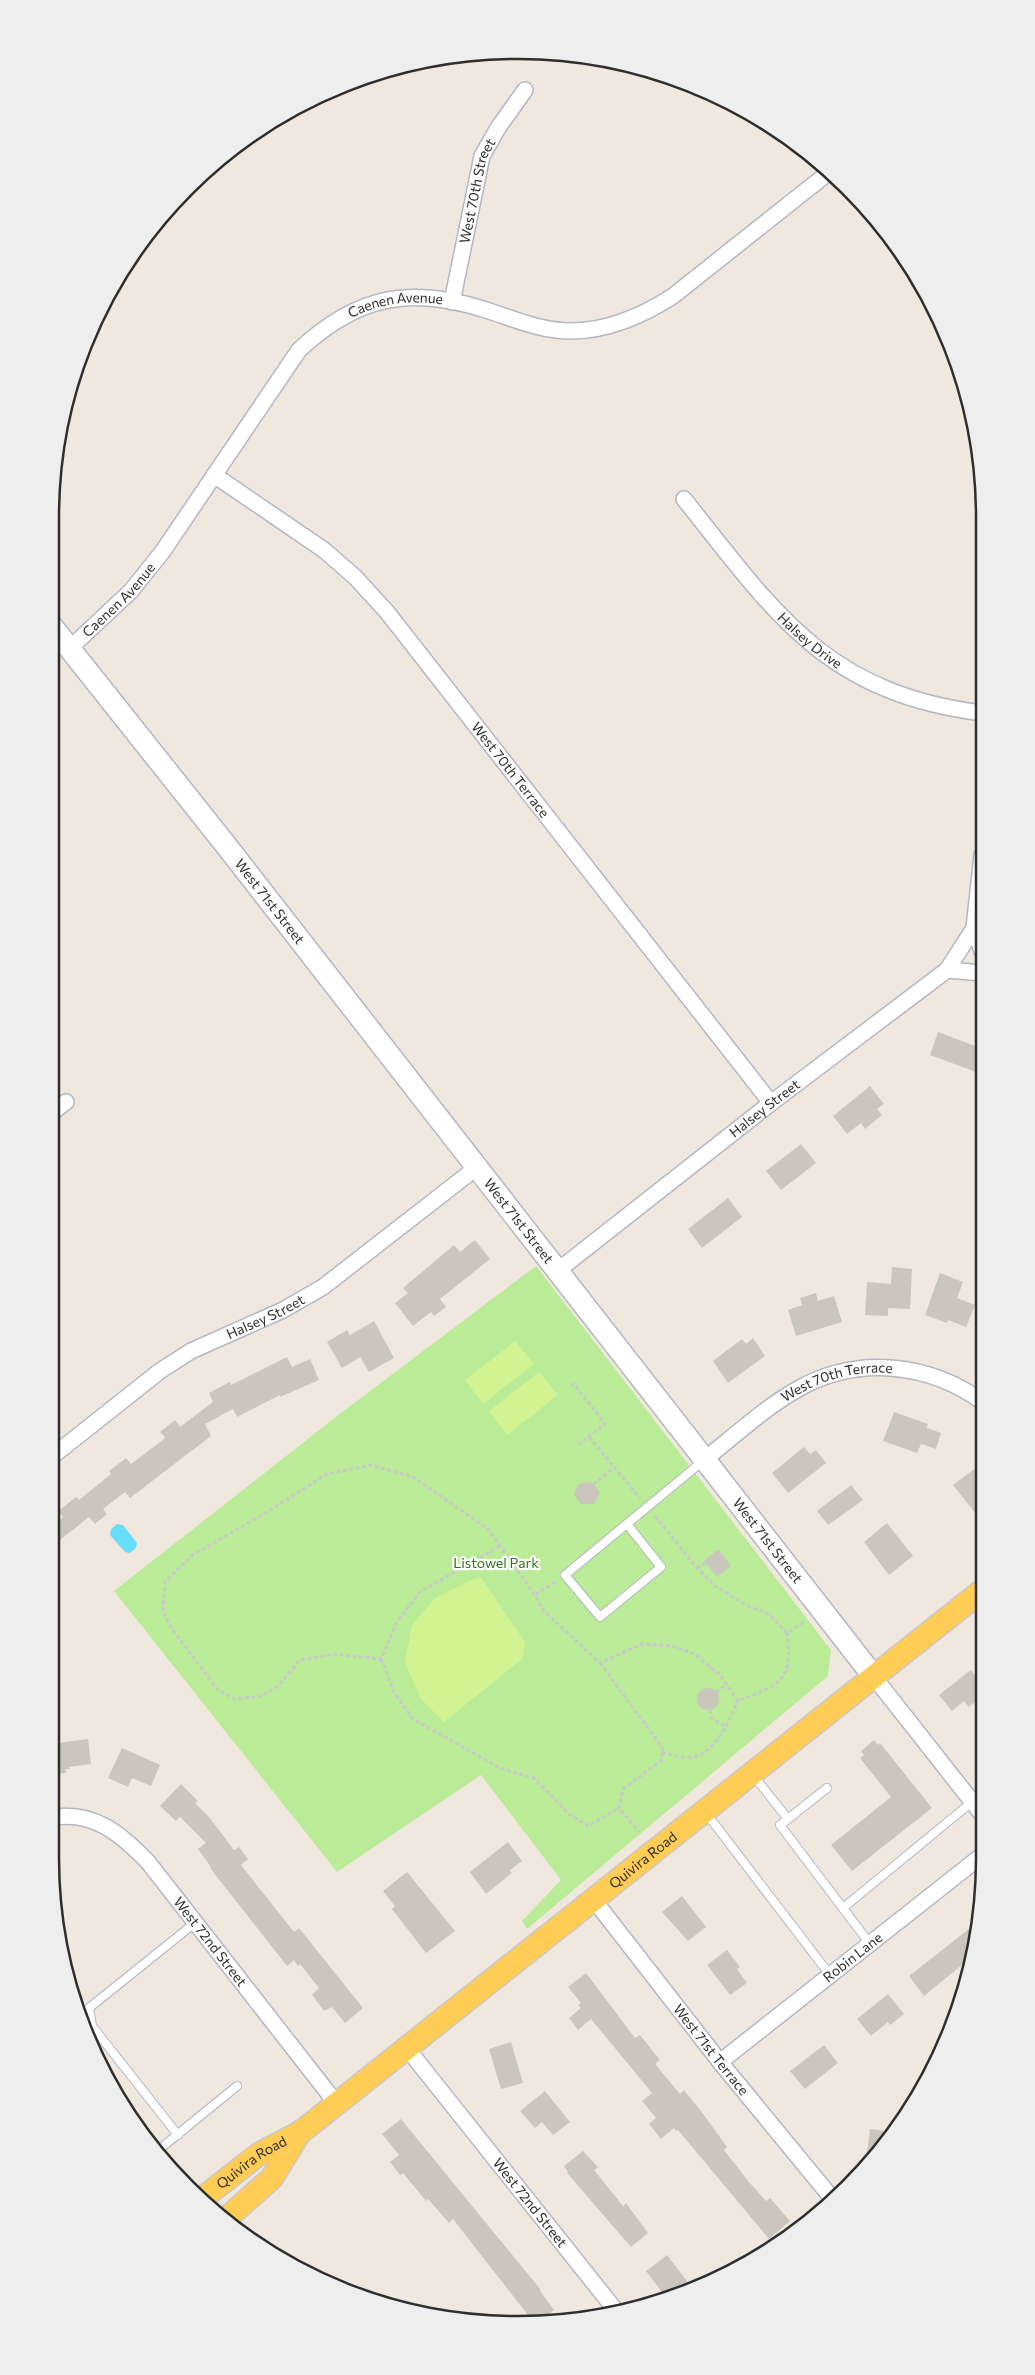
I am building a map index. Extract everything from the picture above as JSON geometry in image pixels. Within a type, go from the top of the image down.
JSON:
[{"type":"main road","name":"Quivira Road","points":[[207,2195],[259,2154],[301,2132],[976,1595]]},
{"type":"main road","name":"Quivira Road","points":[[230,2214],[272,2178],[301,2132]]},
{"type":"street","name":"West 70th Street","points":[[452,302],[482,156],[498,128],[525,90]]},
{"type":"street","name":"Caenen Avenue","points":[[69,648],[131,591],[163,552],[299,350],[320,330],[344,315],[393,299],[427,296],[536,327],[569,331],[593,329],[623,322],[654,309],[673,296],[824,176]]},
{"type":"street","name":"West 70th Terrace","points":[[214,474],[324,550],[355,577],[387,612],[771,1103]]},
{"type":"street","name":"Halsey Drive","points":[[684,498],[759,593],[791,628],[816,650],[843,668],[881,688],[949,708],[976,712]]},
{"type":"street","name":"West 71st Street","points":[[59,635],[225,844],[556,1272],[976,1807]]},
{"type":"street","points":[[976,910],[974,928],[976,934]]},
{"type":"street","points":[[974,928],[947,970],[976,972]]},
{"type":"street","name":"Halsey Street","points":[[556,1272],[771,1103],[947,970]]},
{"type":"street","points":[[59,1107],[66,1102]]},
{"type":"street","name":"Halsey Street","points":[[59,1451],[160,1371],[191,1351],[282,1310],[323,1287],[476,1168]]},
{"type":"street","name":"West 70th Terrace","points":[[704,1460],[798,1389],[823,1377],[855,1369],[889,1367],[927,1373],[950,1382],[976,1398]]},
{"type":"street","name":"West 72nd Street","points":[[59,1817],[80,1818],[101,1824],[123,1836],[148,1862],[196,1922],[336,2103]]},
{"type":"street","name":"Robin Lane","points":[[720,2062],[976,1859]]},
{"type":"street","name":"West 71st Terrace","points":[[594,1900],[720,2062],[829,2194]]},
{"type":"street","name":"West 72nd Street","points":[[406,2047],[612,2306]]},
{"type":"lane","points":[[627,1524],[661,1567],[600,1617],[565,1575],[704,1460]]},
{"type":"lane","points":[[752,1774],[788,1818]]},
{"type":"lane","points":[[827,1788],[780,1825],[870,1944]]},
{"type":"lane","points":[[842,1908],[972,1802]]},
{"type":"lane","points":[[704,1812],[830,1975]]},
{"type":"lane","points":[[178,2135],[92,2026],[89,2008],[196,1922]]},
{"type":"lane","points":[[162,2147],[237,2086]]},
{"type":"path","points":[[571,1386],[574,1384],[605,1424],[579,1444]]},
{"type":"path","points":[[382,1660],[334,1654],[300,1660],[278,1686],[262,1696],[235,1699],[218,1690],[172,1630],[163,1612],[165,1582],[191,1556],[267,1512],[327,1474],[370,1465],[413,1477],[488,1529],[535,1595],[543,1610],[600,1663],[662,1747],[662,1760],[623,1789],[619,1808],[588,1826],[569,1814],[534,1778],[500,1768],[412,1719],[394,1692],[382,1660],[397,1622],[420,1592],[500,1546]]},
{"type":"path","points":[[593,1484],[614,1468]]},
{"type":"path","points":[[662,1752],[692,1758],[709,1749],[726,1726],[738,1701],[772,1687],[785,1678],[790,1655],[787,1633],[769,1614],[746,1605],[715,1586],[697,1568],[706,1563]]},
{"type":"path","points":[[535,1595],[565,1575]]},
{"type":"path","points":[[787,1633],[805,1621]]},
{"type":"path","points":[[600,1663],[642,1644],[672,1646],[695,1654],[720,1675],[738,1701]]},
{"type":"path","points":[[716,1693],[726,1684]]},
{"type":"path","points":[[710,1710],[712,1719],[726,1726]]},
{"type":"path","points":[[619,1808],[639,1832]]},
{"type":"green space","name":"Listowel Park","points":[[536,1266],[831,1650],[828,1676],[527,1929],[522,1921],[561,1880],[481,1775],[337,1872],[114,1591],[341,1413]]},
{"type":"green space","points":[[515,1341],[534,1364],[483,1404],[465,1380]]},
{"type":"green space","points":[[539,1372],[558,1395],[507,1435],[489,1411]]},
{"type":"green space","points":[[480,1576],[525,1642],[522,1659],[444,1722],[421,1699],[405,1663],[412,1625],[435,1598]]},
{"type":"water","points":[[117,1524],[123,1525],[137,1543],[136,1548],[130,1553],[125,1552],[110,1535],[111,1529]]},
{"type":"building","points":[[938,1032],[976,1046],[976,1072],[930,1055]]},
{"type":"building","points":[[870,1086],[884,1104],[877,1109],[882,1115],[865,1129],[861,1123],[847,1134],[833,1116]]},
{"type":"building","points":[[801,1144],[816,1163],[781,1190],[766,1171]]},
{"type":"building","points":[[728,1198],[742,1217],[702,1248],[688,1229]]},
{"type":"building","points":[[475,1240],[490,1259],[440,1299],[446,1307],[434,1316],[431,1312],[413,1326],[395,1303],[408,1293],[403,1288],[454,1245],[460,1252]]},
{"type":"building","points":[[892,1267],[912,1269],[910,1309],[888,1308],[888,1316],[865,1315],[867,1282],[891,1284]]},
{"type":"building","points":[[940,1273],[963,1282],[957,1298],[975,1305],[966,1327],[948,1320],[947,1323],[925,1315]]},
{"type":"building","points":[[816,1293],[818,1301],[834,1296],[842,1322],[796,1336],[788,1310],[802,1305],[800,1298]]},
{"type":"building","points":[[374,1321],[394,1358],[369,1372],[360,1357],[342,1368],[327,1342],[347,1330],[350,1335]]},
{"type":"building","points":[[753,1338],[765,1356],[728,1383],[713,1361],[742,1339],[746,1344]]},
{"type":"building","points":[[287,1357],[292,1367],[310,1359],[319,1380],[280,1397],[280,1395],[237,1417],[233,1409],[205,1424],[211,1436],[130,1498],[125,1492],[103,1509],[107,1514],[95,1524],[89,1517],[59,1541],[59,1520],[63,1517],[59,1510],[76,1497],[79,1500],[111,1474],[109,1471],[126,1458],[131,1464],[164,1439],[165,1437],[160,1432],[175,1420],[180,1427],[213,1402],[209,1393],[230,1382],[231,1385]]},
{"type":"building","points":[[894,1412],[928,1424],[927,1428],[941,1433],[936,1449],[921,1444],[917,1453],[883,1441]]},
{"type":"building","points":[[804,1447],[810,1454],[816,1450],[826,1463],[788,1493],[772,1473]]},
{"type":"building","points":[[976,1468],[976,1514],[953,1485]]},
{"type":"building","points":[[591,1482],[600,1492],[594,1504],[581,1504],[574,1494],[578,1484]]},
{"type":"building","points":[[851,1485],[863,1500],[828,1525],[817,1511]]},
{"type":"building","points":[[887,1523],[913,1556],[889,1575],[864,1542]]},
{"type":"building","points":[[718,1549],[731,1566],[717,1577],[704,1561]]},
{"type":"building","points":[[971,1670],[976,1676],[976,1701],[969,1707],[964,1701],[952,1711],[939,1695]]},
{"type":"building","points":[[708,1688],[716,1691],[719,1699],[716,1707],[708,1710],[700,1707],[697,1699],[700,1691]]},
{"type":"building","points":[[88,1739],[91,1764],[69,1767],[70,1769],[66,1769],[66,1773],[59,1774],[59,1743]]},
{"type":"building","points":[[874,1740],[878,1745],[880,1743],[932,1808],[852,1871],[831,1845],[891,1797],[860,1758],[864,1755],[861,1751]]},
{"type":"building","points":[[122,1748],[160,1765],[151,1786],[132,1778],[128,1787],[108,1778]]},
{"type":"building","points":[[181,1784],[198,1801],[195,1803],[209,1817],[234,1850],[239,1847],[248,1859],[241,1865],[294,1932],[299,1928],[363,2008],[345,2023],[332,2007],[324,2011],[312,1995],[319,1988],[300,1964],[298,1966],[294,1960],[287,1966],[210,1868],[198,1849],[206,1843],[180,1817],[176,1821],[160,1806]]},
{"type":"building","points":[[508,1842],[522,1861],[510,1870],[512,1873],[486,1894],[470,1872]]},
{"type":"building","points":[[407,1872],[455,1931],[426,1953],[392,1909],[395,1906],[383,1891]]},
{"type":"building","points":[[682,1896],[706,1927],[688,1941],[662,1912]]},
{"type":"building","points":[[970,1928],[964,1964],[924,1996],[909,1976]]},
{"type":"building","points":[[727,1950],[740,1967],[737,1969],[747,1983],[730,1995],[707,1965]]},
{"type":"building","points":[[586,1973],[635,2038],[640,2035],[660,2060],[655,2064],[680,2094],[684,2090],[704,2115],[727,2147],[724,2150],[749,2182],[766,2201],[770,2198],[790,2221],[769,2239],[678,2130],[676,2131],[674,2128],[661,2139],[649,2124],[656,2118],[642,2101],[652,2093],[591,2019],[578,2030],[569,2018],[581,2008],[578,2005],[581,2003],[568,1987]]},
{"type":"building","points":[[888,1994],[904,2014],[890,2025],[888,2022],[871,2036],[857,2019]]},
{"type":"building","points":[[511,2042],[523,2083],[501,2089],[489,2049]]},
{"type":"building","points":[[824,2045],[838,2063],[805,2089],[790,2071]]},
{"type":"building","points":[[545,2091],[570,2122],[553,2135],[542,2122],[535,2128],[520,2111]]},
{"type":"building","points":[[401,2119],[541,2290],[554,2310],[547,2315],[528,2316],[453,2219],[449,2223],[428,2199],[426,2201],[403,2173],[400,2175],[390,2162],[399,2155],[382,2134]]},
{"type":"building","points":[[870,2129],[885,2131],[881,2137],[867,2154]]},
{"type":"building","points":[[583,2151],[598,2167],[594,2170],[623,2206],[626,2203],[648,2233],[631,2247],[567,2173],[564,2166]]},
{"type":"building","points":[[667,2255],[688,2283],[663,2293],[646,2271]]}]
